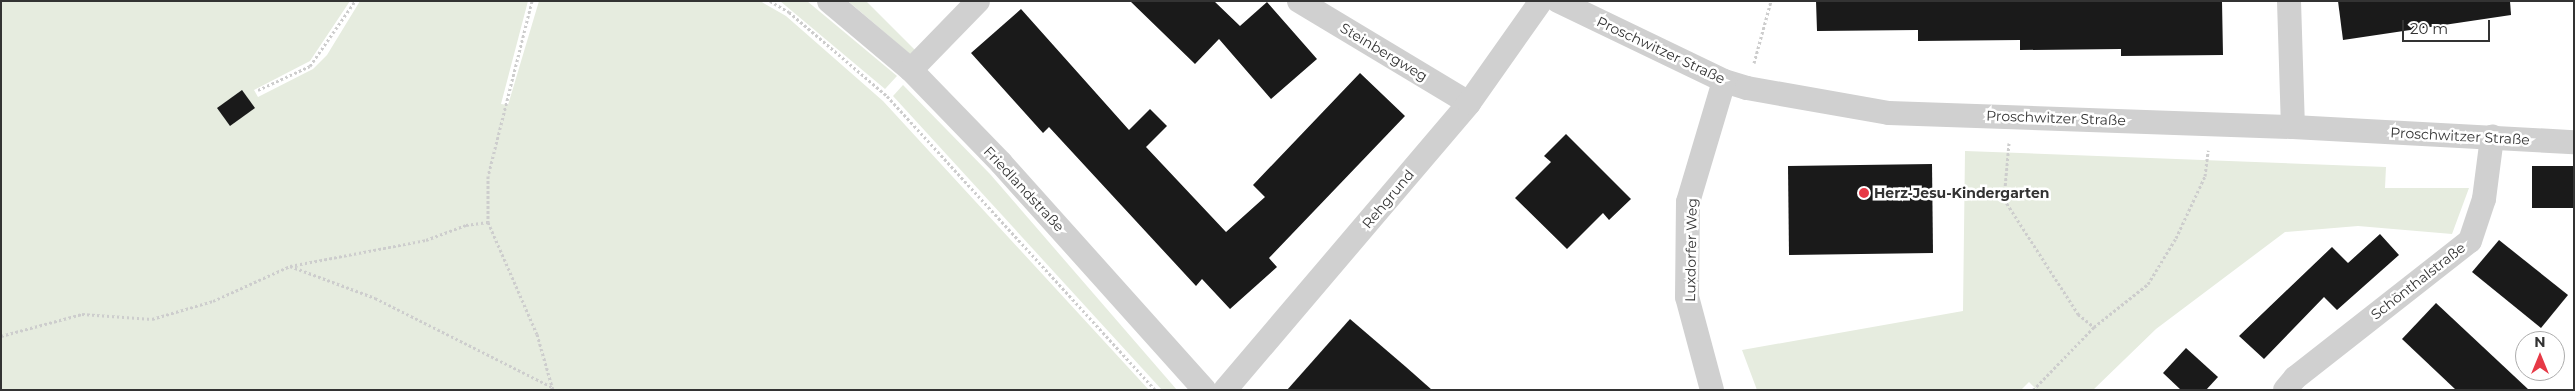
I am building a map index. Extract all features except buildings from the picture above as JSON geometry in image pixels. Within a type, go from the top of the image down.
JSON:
[{"type":"street","name":"Friedlandstraße","points":[[829,1],[911,70],[1001,163],[1206,390]]},
{"type":"street","points":[[911,70],[978,1]]},
{"type":"street","name":"Steinbergweg","points":[[1299,1],[1469,103]]},
{"type":"street","name":"Rehgrund","points":[[1225,390],[1469,103],[1541,1]]},
{"type":"street","name":"Proschwitzer Straße","points":[[1558,1],[1724,81],[1747,88],[1889,113],[2293,127],[2574,142]]},
{"type":"street","points":[[2289,1],[2293,127]]},
{"type":"street","name":"Luxdorfer Weg","points":[[1712,390],[1687,297],[1688,202],[1724,81]]},
{"type":"street","name":"Schönthalstraße","points":[[2285,390],[2295,378],[2470,241],[2484,199],[2492,137]]},
{"type":"path","points":[[258,90],[310,66],[355,1]]},
{"type":"path","points":[[532,1],[488,176],[488,222],[537,334],[552,389]]},
{"type":"path","points":[[770,1],[789,12],[887,96],[1155,390]]},
{"type":"path","points":[[1747,88],[1771,1]]},
{"type":"path","points":[[2012,116],[2004,199],[2078,314],[2094,327]]},
{"type":"path","points":[[2033,390],[2094,327],[2148,284],[2176,238],[2205,176],[2210,124]]},
{"type":"path","points":[[1,336],[82,314],[152,319],[213,301],[290,266],[426,240],[466,225],[488,222]]},
{"type":"path","points":[[290,266],[375,298],[552,389]]},
{"type":"shaded area","points":[[1,1],[350,1],[310,61],[254,90],[258,97],[313,69],[327,55],[360,1],[528,1],[501,104],[508,105],[539,1],[760,1],[786,16],[883,101],[1149,390],[1,390]]},
{"type":"shaded area","points":[[780,1],[807,1],[897,76],[885,89]]},
{"type":"shaded area","points":[[848,1],[866,1],[915,50],[911,55]]},
{"type":"shaded area","points":[[903,85],[990,174],[1177,390],[1162,390],[893,96]]},
{"type":"shaded area","points":[[1965,151],[2386,167],[2385,188],[2469,188],[2452,234],[2358,226],[2285,232],[2156,329],[2093,390],[2037,390],[2029,382],[2021,390],[1757,390],[1742,350],[1963,311]]},
{"type":"place","name":"Herz-Jesu-Kindergarten","points":[[1864,193]]}]
